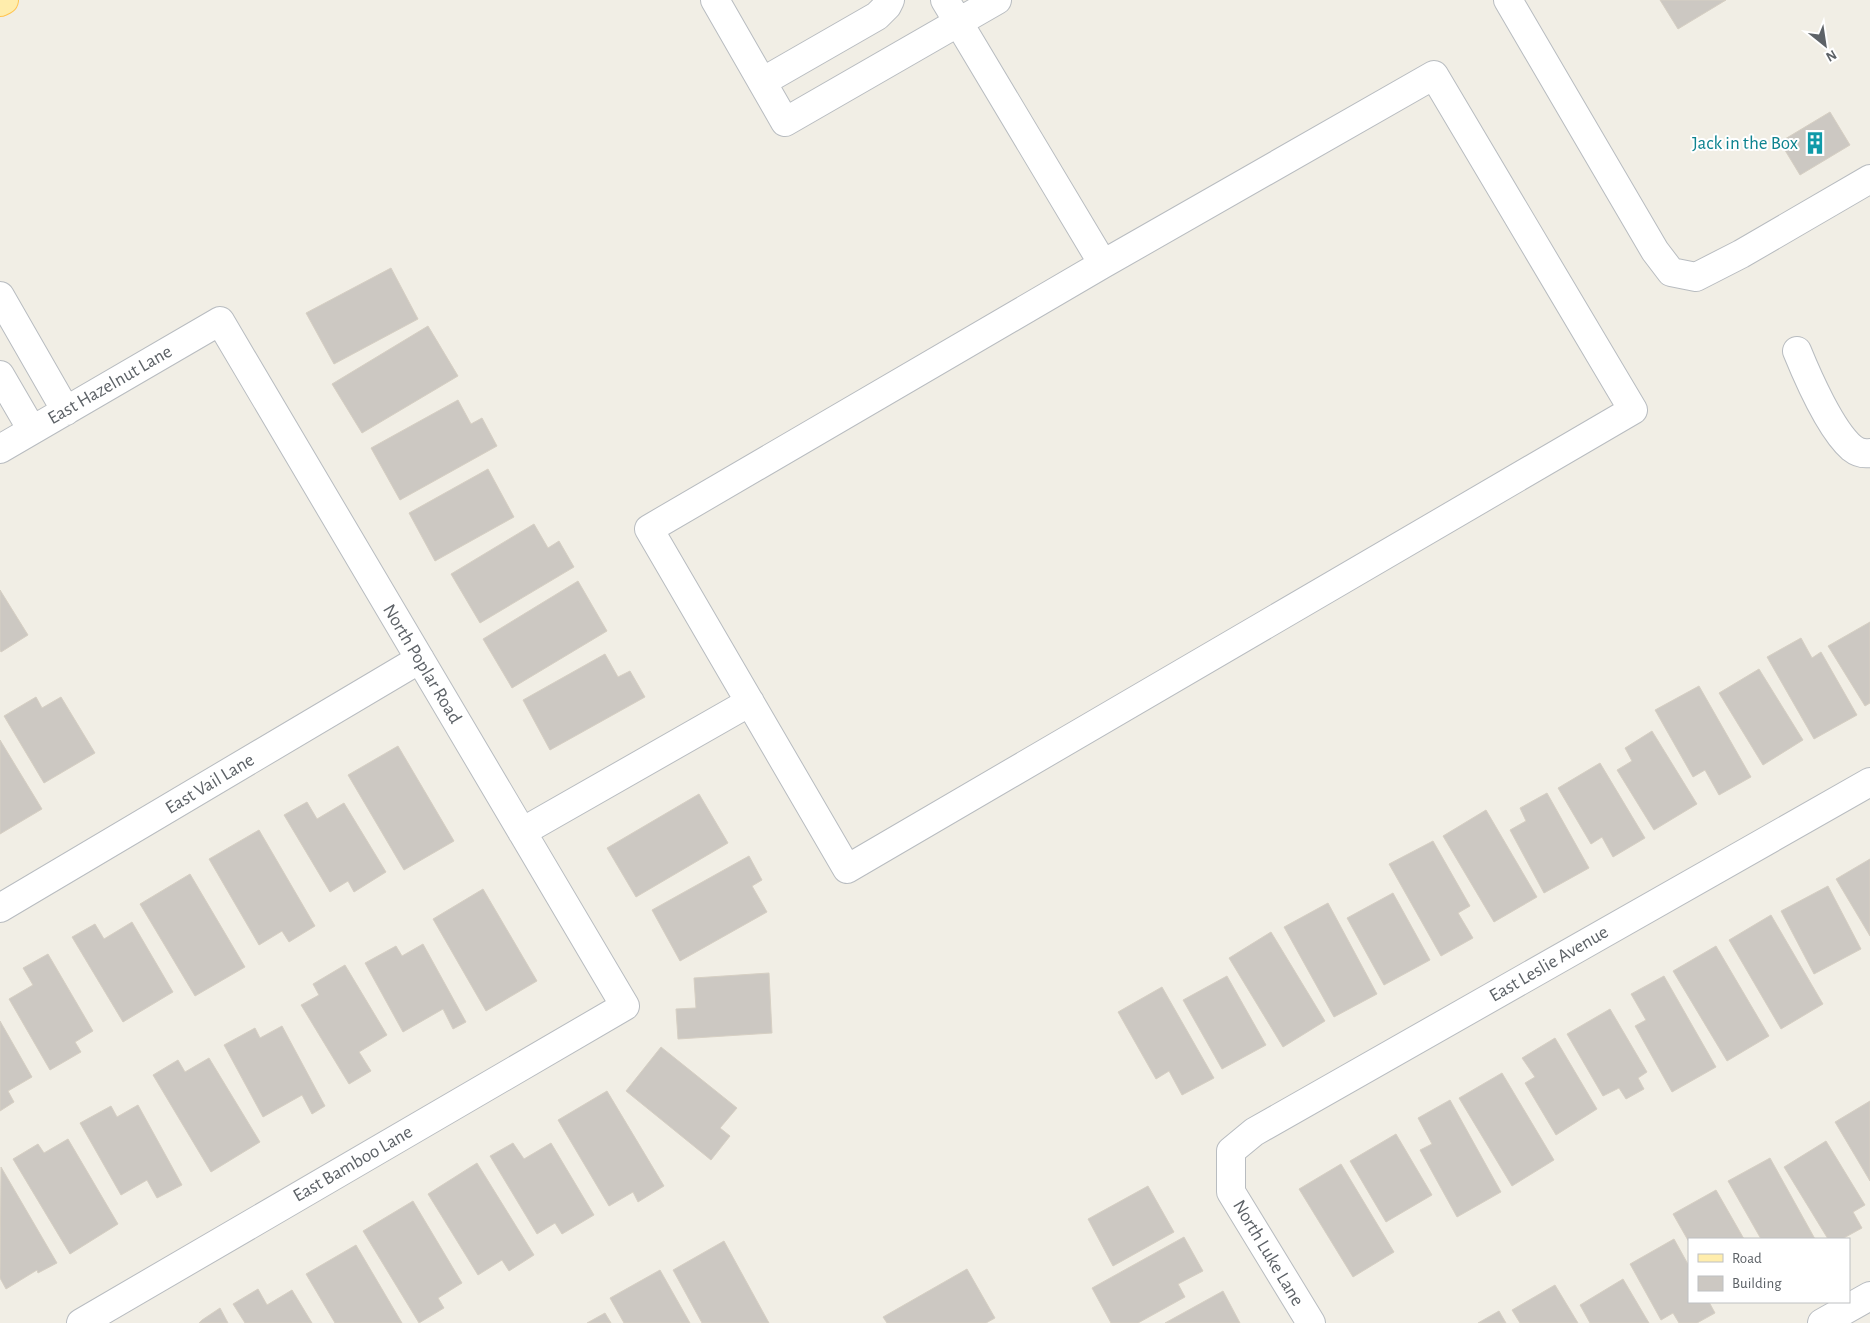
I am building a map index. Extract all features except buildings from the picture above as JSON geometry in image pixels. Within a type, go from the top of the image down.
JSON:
[{"type":"main road","points":[[0,2],[4,0]]},
{"type":"street","points":[[715,0],[785,122],[951,11],[996,0]]},
{"type":"street","points":[[762,82],[877,16],[890,0]]},
{"type":"street","points":[[1508,0],[1655,251],[1671,272],[1696,277],[1741,254],[1870,179]]},
{"type":"street","points":[[951,11],[1103,264]]},
{"type":"street","points":[[1434,75],[1633,410],[847,869],[750,702],[649,529],[1103,264],[1434,75]]},
{"type":"street","points":[[0,296],[66,411]]},
{"type":"street","name":"East Hazelnut Lane","points":[[0,449],[220,322]]},
{"type":"street","name":"North Poplar Road","points":[[220,322],[625,1006]]},
{"type":"street","points":[[1797,351],[1809,380],[1838,431],[1853,449],[1865,454],[1870,453]]},
{"type":"street","points":[[0,374],[32,430]]},
{"type":"street","name":"East Vail Lane","points":[[0,908],[420,659]]},
{"type":"street","points":[[522,832],[750,702]]},
{"type":"street","name":"East Leslie Avenue","points":[[1231,1151],[1254,1132],[1870,782]]},
{"type":"street","name":"East Bamboo Lane","points":[[81,1323],[625,1006]]},
{"type":"street","name":"North Luke Lane","points":[[1231,1151],[1231,1192],[1311,1323]]},
{"type":"street","points":[[1822,1323],[1870,1296]]},
{"type":"place","name":"Jack in the Box","points":[[1815,143]]}]
